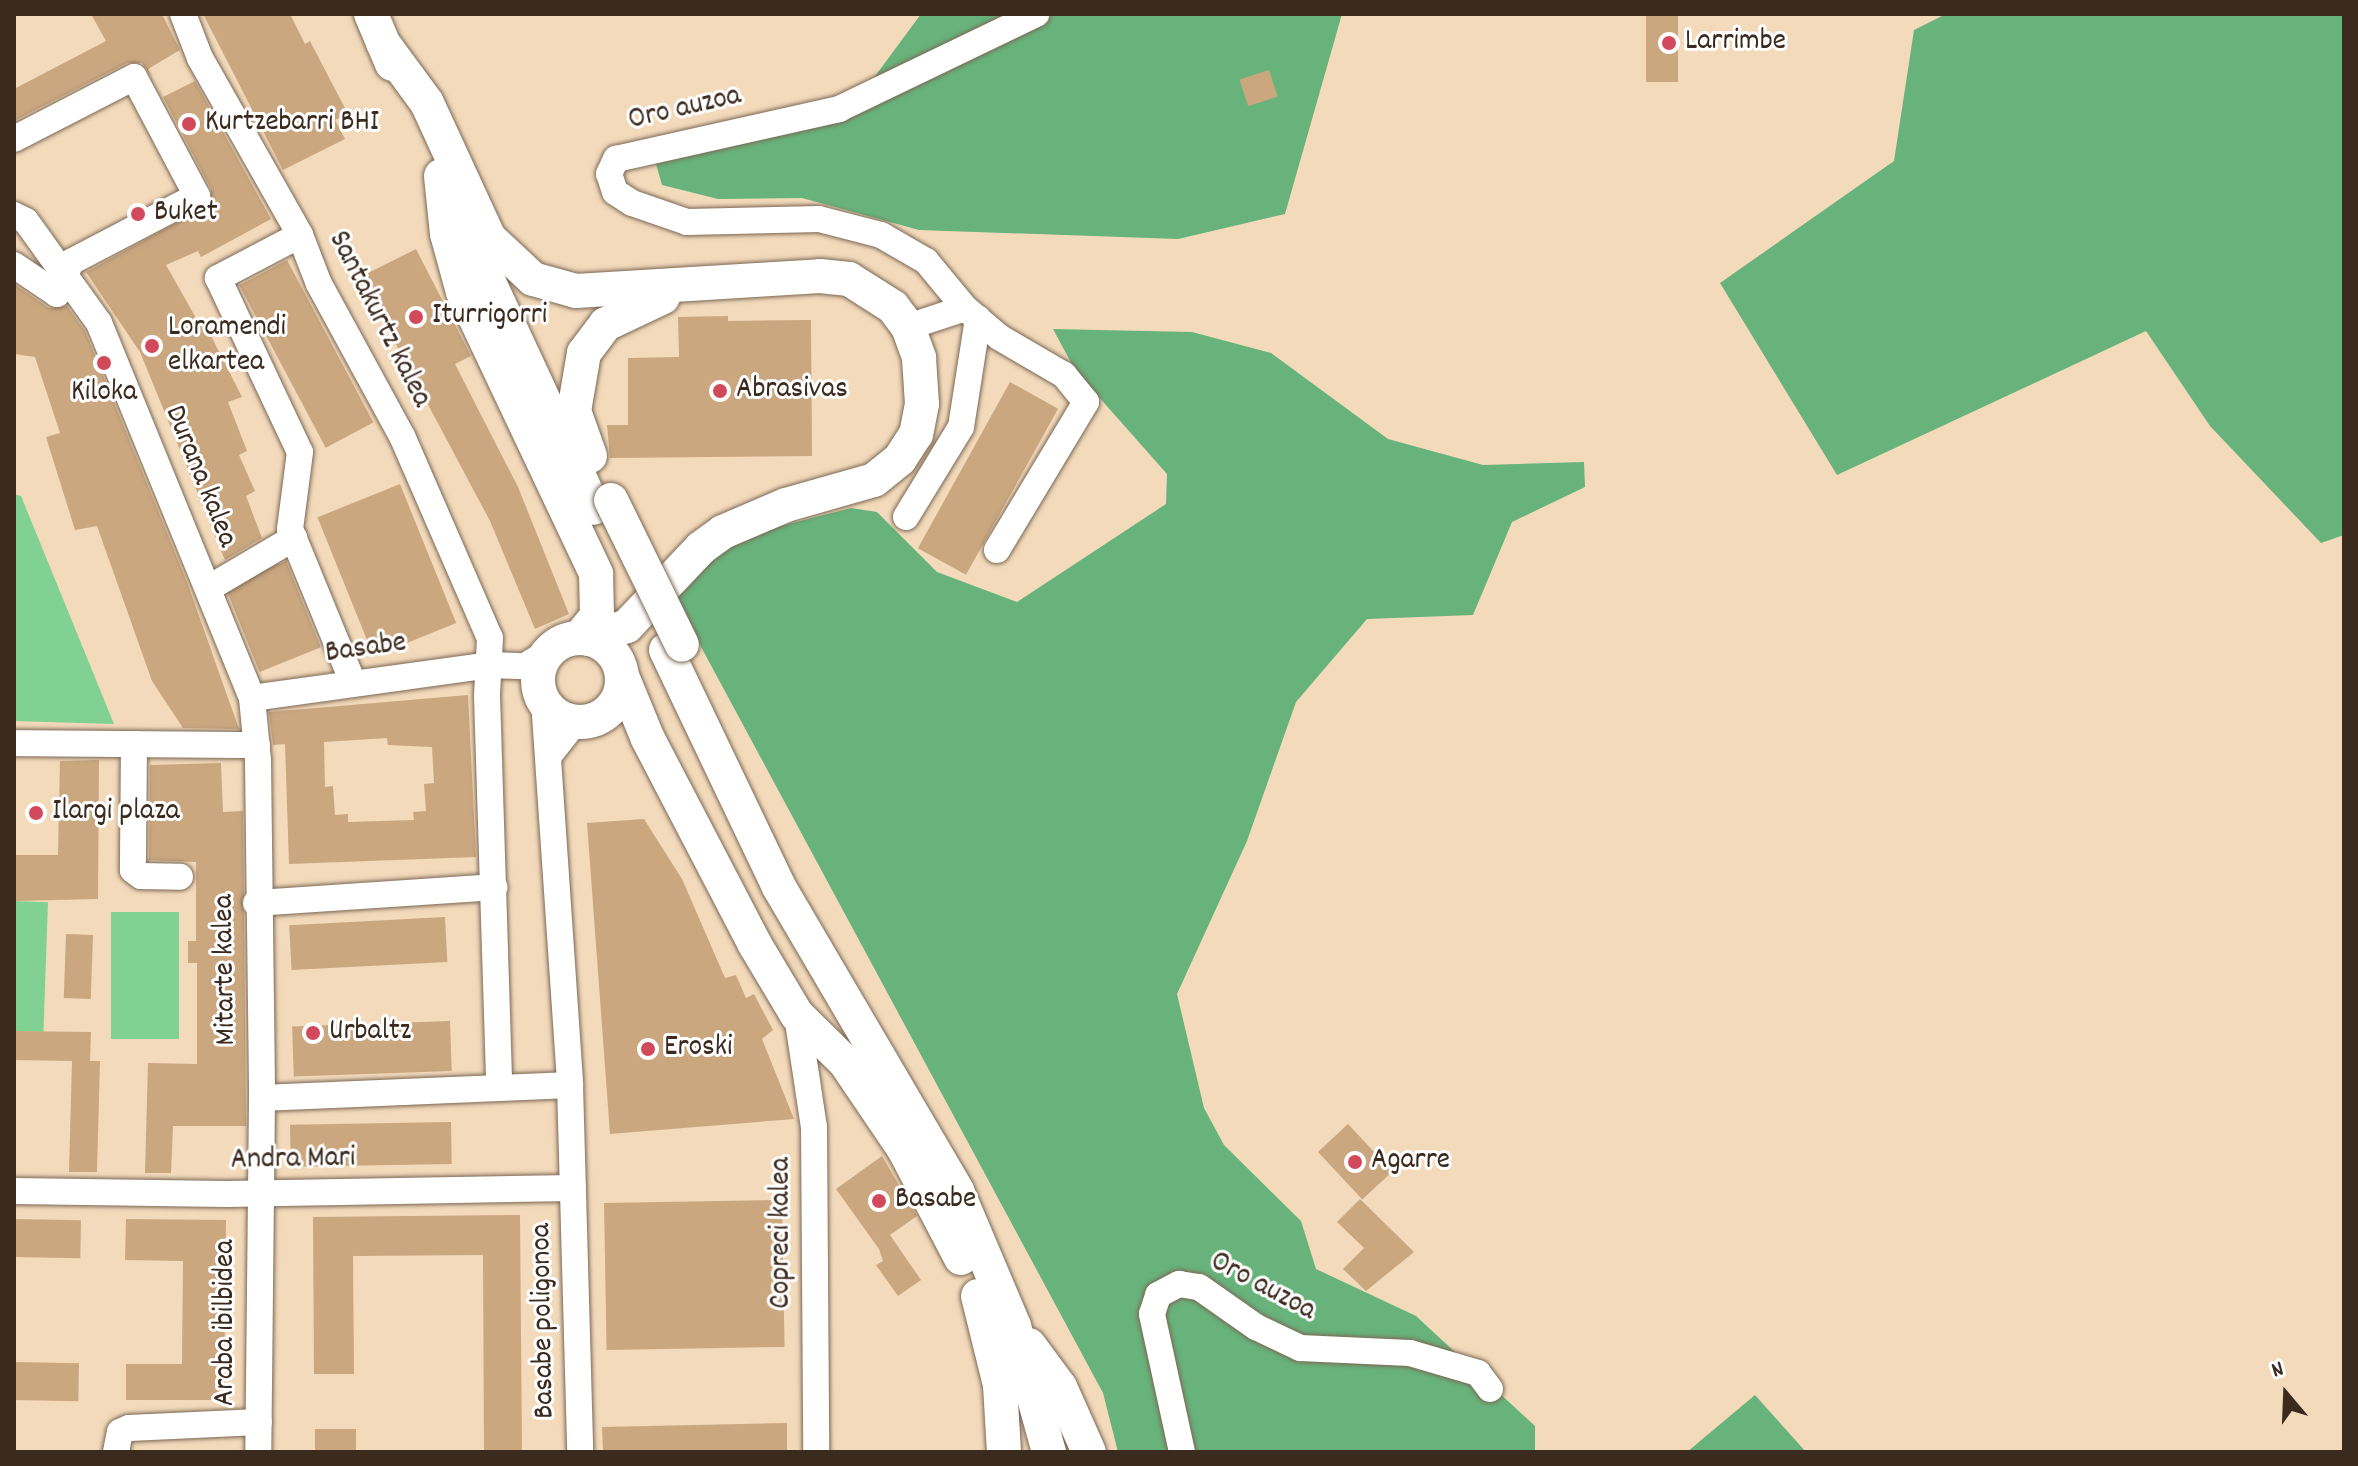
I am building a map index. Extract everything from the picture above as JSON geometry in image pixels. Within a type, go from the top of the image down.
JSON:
[{"type":"main road","points":[[377,29],[441,176],[674,647],[721,767],[814,953],[887,1066],[957,1191],[1014,1326],[1049,1452]]},
{"type":"main road","points":[[377,29],[427,103],[483,226],[506,259],[533,279],[576,291],[698,287],[820,276],[849,279],[893,307],[908,327],[919,358],[922,404],[916,434],[900,459],[874,480],[786,505],[723,532],[701,548],[627,626],[554,662]]},
{"type":"main road","points":[[441,176],[447,234],[463,292],[596,574],[597,616],[554,662]]},
{"type":"main road","points":[[602,504],[574,411],[584,353],[620,314],[698,287]]},
{"type":"main road","points":[[591,716],[620,695],[627,626]]},
{"type":"main road","points":[[554,662],[613,653],[648,739],[715,873],[797,1015],[845,1062],[904,1149],[949,1230],[1002,1342],[1035,1452]]},
{"type":"main road","points":[[554,662],[563,718],[591,716],[648,739]]},
{"type":"main road","points":[[978,1296],[1000,1385],[1004,1452]]},
{"type":"main road","points":[[1014,1326],[1060,1387],[1089,1452]]},
{"type":"street","name":"Santakurtz kalea","points":[[183,14],[200,58],[300,235],[319,284],[440,515],[490,638],[499,1088]]},
{"type":"street","name":"Oro auzoa","points":[[971,313],[926,261],[853,224],[819,219],[687,222],[632,203],[615,192],[609,174],[616,159],[839,109],[1036,14]]},
{"type":"street","points":[[14,139],[134,77],[197,196],[71,262],[57,294],[14,265]]},
{"type":"street","name":"Durana kalea","points":[[14,215],[26,221],[99,323],[252,698],[257,745]]},
{"type":"street","points":[[300,235],[218,278],[300,452],[290,529],[349,673]]},
{"type":"street","points":[[908,327],[971,313]]},
{"type":"street","points":[[906,517],[961,427],[971,313]]},
{"type":"street","points":[[971,313],[999,337],[1046,360],[1086,402],[997,550]]},
{"type":"street","points":[[209,588],[294,538]]},
{"type":"street","name":"Basabe","points":[[252,698],[490,665],[554,662]]},
{"type":"street","name":"Basabe poligonoa","points":[[554,662],[551,753],[570,1085],[580,1452]]},
{"type":"street","points":[[551,753],[591,716]]},
{"type":"street","points":[[14,743],[257,745]]},
{"type":"street","points":[[134,744],[133,870],[141,876],[180,877]]},
{"type":"street","name":"Mitarte kalea","points":[[257,745],[256,903],[262,1098],[260,1194]]},
{"type":"street","points":[[256,903],[494,887]]},
{"type":"street","name":"Copreci kalea","points":[[797,1015],[814,1127],[816,1452]]},
{"type":"street","points":[[262,1098],[570,1085]]},
{"type":"street","name":"Andra Mari","points":[[14,1191],[260,1194],[573,1188]]},
{"type":"street","name":"Araba ibilbidea","points":[[258,1452],[260,1194]]},
{"type":"street","name":"Oro auzoa","points":[[1182,1452],[1152,1314],[1158,1295],[1179,1284],[1199,1287],[1256,1327],[1300,1348],[1410,1353],[1478,1373],[1490,1389]]},
{"type":"street","points":[[116,1452],[120,1432],[129,1428],[259,1422]]},
{"type":"green space","points":[[921,14],[1342,14],[1285,214],[1178,239],[919,230],[802,198],[718,199],[662,185],[656,164],[842,121]]},
{"type":"green space","points":[[1946,14],[2344,14],[2344,535],[2321,543],[2210,426],[2146,331],[1837,475],[1720,283],[1894,161],[1914,30]]},
{"type":"green space","points":[[1053,329],[1192,332],[1271,353],[1388,439],[1483,465],[1584,462],[1585,487],[1512,522],[1473,615],[1367,619],[1296,702],[1247,841],[1177,994],[1204,1108],[1224,1145],[1301,1221],[1316,1269],[1416,1316],[1535,1426],[1535,1452],[1118,1452],[1103,1393],[672,593],[708,560],[749,534],[851,508],[877,512],[937,572],[1017,602],[1166,504],[1167,474],[1075,370]]},
{"type":"green space","points":[[14,494],[21,496],[114,724],[14,721]]},
{"type":"green space","points":[[14,901],[48,902],[43,1032],[14,1031]]},
{"type":"green space","points":[[111,912],[179,912],[179,1039],[111,1039]]},
{"type":"green space","points":[[1755,1395],[1806,1452],[1687,1452]]},
{"type":"building","points":[[91,14],[162,14],[180,50],[148,69],[152,77],[142,63],[127,63],[14,121],[14,89],[106,41]]},
{"type":"building","points":[[203,14],[290,14],[305,44],[310,41],[348,114],[335,120],[345,139],[283,170]]},
{"type":"building","name":"Larrimbe","points":[[1646,14],[1678,14],[1678,82],[1646,82]]},
{"type":"building","points":[[1269,70],[1278,97],[1248,106],[1240,80]]},
{"type":"building","points":[[195,81],[271,219],[201,257],[198,251],[166,265],[200,325],[204,322],[242,397],[228,402],[247,451],[239,455],[255,491],[246,496],[262,538],[225,560],[140,352],[86,272],[211,204],[211,189],[163,97]]},
{"type":"building","points":[[416,249],[471,356],[455,364],[518,487],[569,614],[535,629],[490,521],[360,277]]},
{"type":"building","points":[[287,260],[373,422],[326,448],[239,285]]},
{"type":"building","points":[[14,284],[49,308],[67,306],[85,331],[187,582],[239,729],[183,728],[152,681],[97,526],[75,530],[46,437],[60,433],[35,357],[14,354]]},
{"type":"building","name":"Abrasivas","points":[[728,316],[728,321],[811,320],[812,456],[610,458],[607,425],[628,425],[628,358],[679,357],[678,317]]},
{"type":"building","points":[[1010,382],[1058,409],[966,575],[918,548]]},
{"type":"building","points":[[400,484],[456,623],[374,656],[317,517]]},
{"type":"building","points":[[286,561],[321,647],[260,672],[225,586]]},
{"type":"building","points":[[468,695],[476,857],[289,864],[285,744],[273,745],[269,712]],"holes":[[[387,738],[388,745],[432,747],[434,783],[424,784],[426,811],[413,812],[414,820],[348,822],[348,814],[335,815],[333,786],[325,787],[324,742]]]},
{"type":"building","points":[[99,760],[98,899],[14,901],[14,855],[58,855],[60,761]]},
{"type":"building","points":[[221,763],[223,812],[243,811],[246,1126],[173,1126],[171,1173],[145,1173],[148,1063],[197,1064],[197,963],[188,963],[188,941],[196,941],[196,862],[149,860],[150,765]]},
{"type":"building","name":"Eroski","points":[[644,819],[682,879],[725,978],[736,975],[746,998],[754,994],[773,1030],[762,1039],[794,1119],[610,1134],[587,823]]},
{"type":"building","points":[[445,917],[447,962],[292,970],[289,925]]},
{"type":"building","points":[[66,934],[93,935],[91,999],[64,998]]},
{"type":"building","points":[[450,1021],[452,1071],[294,1076],[292,1027]]},
{"type":"building","points":[[14,1031],[91,1032],[90,1061],[100,1061],[97,1172],[69,1172],[72,1061],[14,1060]]},
{"type":"building","points":[[451,1122],[452,1164],[291,1167],[290,1125]]},
{"type":"building","name":"Agarre","points":[[1348,1124],[1392,1172],[1362,1199],[1318,1152]]},
{"type":"building","name":"Basabe","points":[[882,1156],[917,1216],[890,1235],[921,1280],[898,1296],[876,1265],[883,1261],[879,1249],[836,1189]]},
{"type":"building","points":[[1360,1199],[1414,1252],[1366,1291],[1343,1269],[1364,1248],[1337,1222]]},
{"type":"building","points":[[782,1200],[785,1347],[607,1350],[604,1203]]},
{"type":"building","points":[[520,1215],[522,1452],[484,1452],[483,1255],[353,1256],[354,1374],[314,1374],[313,1217]]},
{"type":"building","points":[[14,1219],[81,1220],[80,1258],[14,1257]]},
{"type":"building","points":[[126,1219],[226,1220],[224,1400],[126,1400],[126,1364],[182,1364],[183,1261],[125,1260]]},
{"type":"building","points":[[14,1362],[79,1363],[78,1401],[14,1400]]},
{"type":"building","points":[[787,1423],[787,1452],[603,1452],[602,1427]]},
{"type":"building","points":[[315,1429],[356,1429],[356,1452],[315,1452]]},
{"type":"place","name":"Larrimbe","points":[[1669,43]]},
{"type":"place","name":"Kurtzebarri BHI","points":[[189,124]]},
{"type":"place","name":"Buket","points":[[138,214]]},
{"type":"place","name":"Iturrigorri","points":[[416,317]]},
{"type":"place","name":"Loramendi elkartea","points":[[152,346]]},
{"type":"place","name":"Kiloka","points":[[104,363]]},
{"type":"place","name":"Abrasivas","points":[[720,391]]},
{"type":"place","name":"Ilargi plaza","points":[[36,813]]},
{"type":"place","name":"Urbaltz","points":[[313,1033]]},
{"type":"place","name":"Eroski","points":[[648,1049]]},
{"type":"place","name":"Agarre","points":[[1355,1162]]},
{"type":"place","name":"Basabe","points":[[879,1201]]}]
